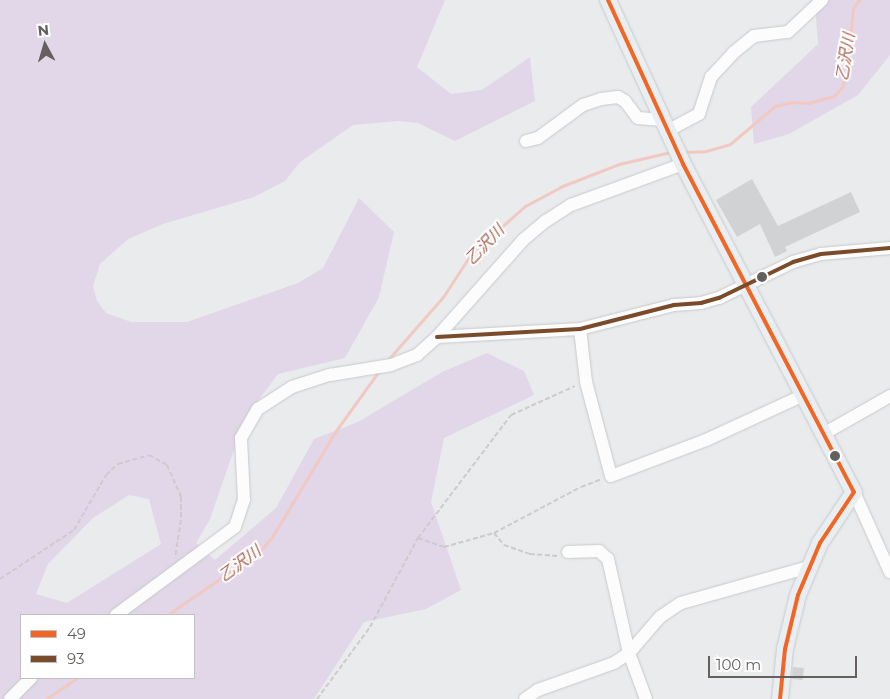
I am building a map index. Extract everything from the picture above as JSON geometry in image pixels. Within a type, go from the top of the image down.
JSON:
[{"type":"main road","points":[[608,0],[683,164],[748,284],[854,492],[820,543],[809,567],[791,621],[780,699]]},
{"type":"street","points":[[526,141],[538,138],[583,105],[601,99],[618,97],[625,101],[638,118],[665,125],[699,114],[711,77],[733,53],[754,36],[788,32],[822,0]]},
{"type":"street","points":[[117,614],[172,576],[230,531],[241,515],[244,500],[241,438],[258,410],[292,387],[391,365],[417,354],[437,337],[523,240],[546,221],[570,205],[683,164]]},
{"type":"street","points":[[437,337],[580,329],[674,305],[701,303],[748,284],[793,262],[821,254],[890,248]]},
{"type":"street","points":[[580,329],[586,382],[611,476],[706,440],[804,395]]},
{"type":"street","points":[[825,433],[890,396]]},
{"type":"street","points":[[854,492],[890,570]]},
{"type":"street","points":[[568,552],[599,551],[608,559],[629,653],[646,699]]},
{"type":"street","points":[[524,699],[538,690],[614,663],[629,653],[660,618],[681,603],[809,567]]},
{"type":"street","points":[[10,699],[30,679]]},
{"type":"path","points":[[317,699],[370,627],[418,538],[511,414],[586,382]]},
{"type":"path","points":[[0,579],[74,530],[106,475],[118,464],[148,455],[167,465],[181,497],[182,520],[172,576]]},
{"type":"path","points":[[418,538],[444,546],[494,533],[581,487],[611,476]]},
{"type":"path","points":[[494,533],[504,545],[530,554],[554,558],[568,552]]},
{"type":"shaded area","points":[[0,0],[445,0],[417,67],[451,94],[482,90],[530,57],[535,101],[455,141],[418,123],[399,121],[353,125],[300,162],[285,181],[254,197],[163,224],[128,239],[100,264],[93,286],[97,301],[106,313],[131,322],[187,322],[298,283],[323,268],[359,198],[394,232],[379,297],[345,358],[278,374],[245,418],[210,519],[196,543],[215,560],[276,508],[314,439],[358,422],[442,372],[487,353],[524,371],[534,395],[444,438],[431,502],[461,590],[426,609],[364,622],[314,699],[0,699]],"holes":[[[129,495],[149,499],[161,544],[67,603],[36,594],[48,564],[93,518]]]},
{"type":"shaded area","points":[[819,0],[890,0],[890,55],[858,95],[789,134],[754,144],[751,107],[818,44],[815,3]]},
{"type":"building","points":[[752,179],[778,226],[851,192],[860,212],[785,247],[787,251],[775,257],[760,224],[737,237],[716,200]]},
{"type":"building","points":[[793,667],[804,668],[803,680],[792,679]]},
{"type":"waterway","name":"乙沢川","points":[[682,152],[706,151],[730,144],[775,106],[793,102],[808,103],[834,96],[842,87],[847,68],[853,8],[859,0]]},
{"type":"waterway","name":"乙沢川","points":[[386,362],[443,297],[471,254],[525,206],[560,187],[619,164],[671,152]]},
{"type":"waterway","name":"乙沢川","points":[[168,614],[260,551],[272,537],[335,432],[379,371]]},
{"type":"waterway","name":"乙沢川","points":[[46,699],[76,679]]},
{"type":"transit line","name":"49","points":[[608,0],[683,164],[854,492],[820,543],[798,595],[785,649],[780,699]]},
{"type":"transit line","name":"93","points":[[437,337],[580,329],[674,305],[701,303],[719,298],[793,262],[821,254],[890,248]]}]
